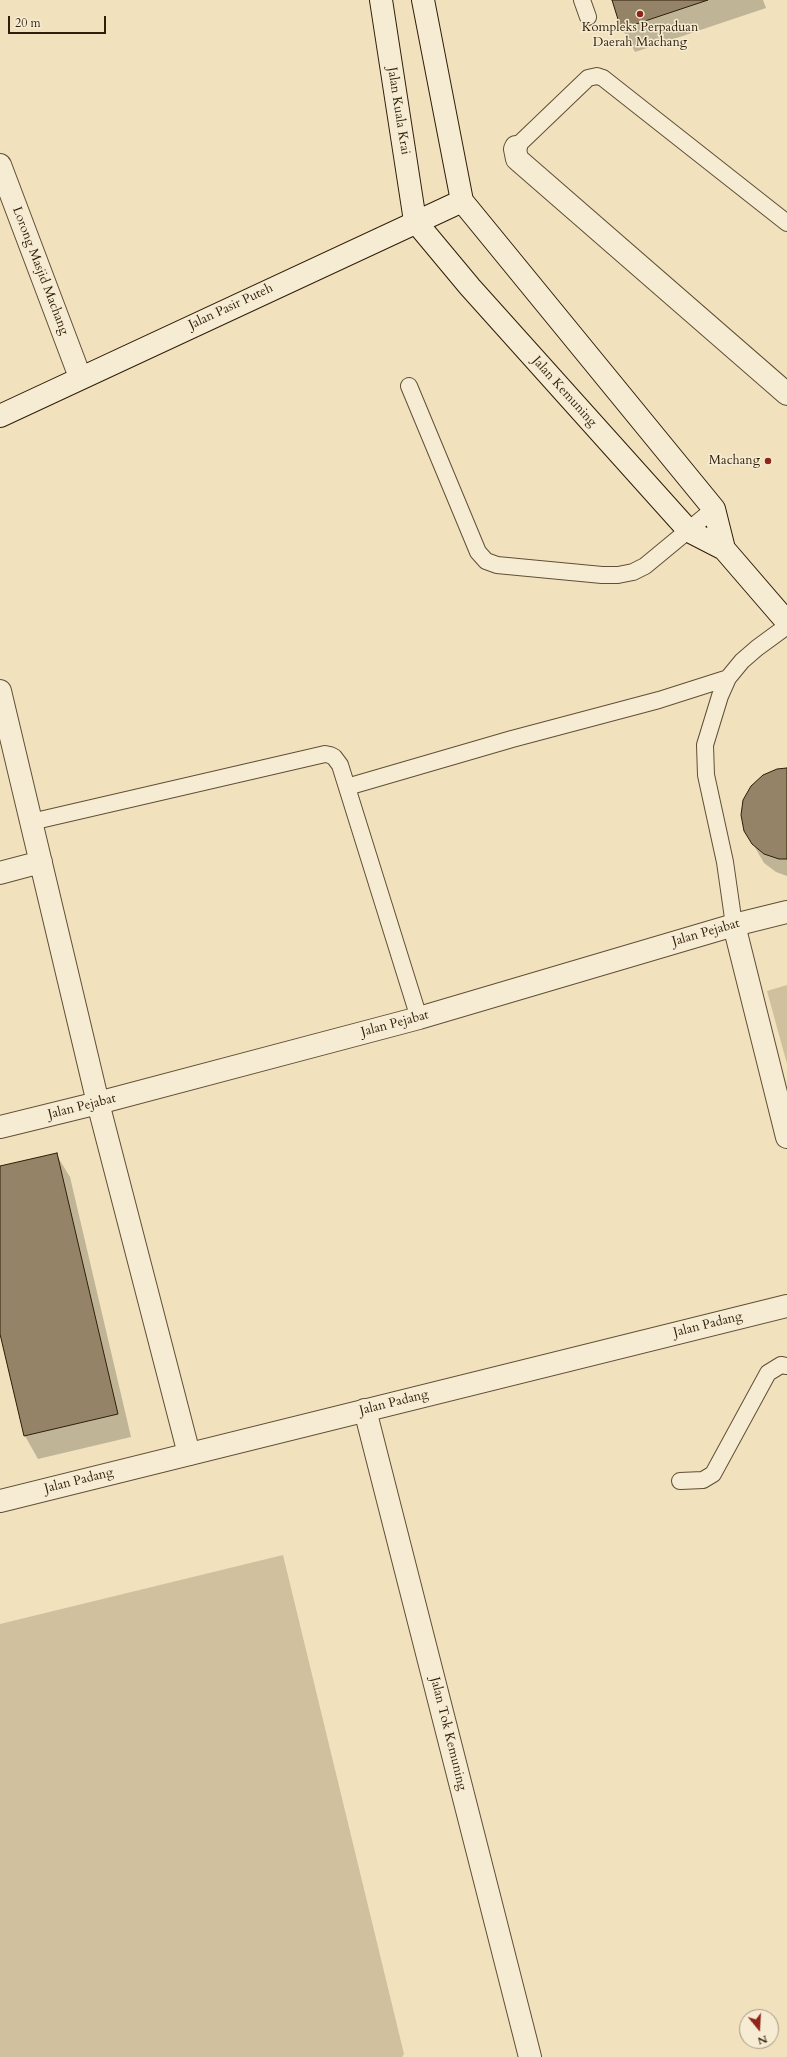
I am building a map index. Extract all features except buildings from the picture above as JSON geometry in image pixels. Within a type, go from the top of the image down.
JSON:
[{"type":"street","name":"Jalan Kuala Krai","points":[[381,0],[415,221]]},
{"type":"street","points":[[423,0],[462,201]]},
{"type":"street","points":[[516,147],[515,150],[517,159],[787,394]]},
{"type":"street","name":"Lorong Masjid Machang","points":[[0,165],[80,377]]},
{"type":"street","name":"Jalan Pasir Puteh","points":[[0,416],[80,377],[415,221],[462,201]]},
{"type":"street","name":"Jalan Kemuning","points":[[462,201],[714,509],[724,549]]},
{"type":"street","name":"Jalan Kemuning","points":[[415,221],[470,287],[689,531],[724,549],[787,622]]},
{"type":"street","points":[[0,690],[98,1103],[189,1454]]},
{"type":"street","points":[[0,873],[41,862]]},
{"type":"street","name":"Jalan Pejabat","points":[[0,1127],[98,1103],[419,1018],[734,925],[787,912]]},
{"type":"street","points":[[734,925],[787,1137]]},
{"type":"street","name":"Jalan Padang","points":[[0,1501],[787,1306]]},
{"type":"street","name":"Jalan Tok Kemuning","points":[[365,1410],[530,2057]]},
{"type":"lane","points":[[582,0],[588,17]]},
{"type":"lane","points":[[516,147],[588,78],[597,76],[603,78],[787,224]]},
{"type":"lane","points":[[409,386],[478,552],[486,561],[497,565],[618,575],[633,572],[645,566],[714,509]]},
{"type":"lane","points":[[734,925],[725,862],[706,775],[705,745],[720,696],[728,678],[752,652],[787,626]]},
{"type":"lane","points":[[347,786],[512,739],[659,700],[728,678]]},
{"type":"lane","points":[[31,822],[325,754],[334,757],[347,786],[419,1018]]},
{"type":"lane","points":[[680,1481],[703,1480],[713,1474],[768,1373],[781,1365],[787,1366]]},
{"type":"shaded area","points":[[787,985],[787,1064],[767,991]]},
{"type":"shaded area","points":[[283,1555],[404,2054],[402,2057],[0,2057],[0,1624]]},
{"type":"place","name":"Kompleks Perpaduan Daerah Machang","points":[[640,14]]},
{"type":"place","name":"Machang","points":[[768,461]]}]
